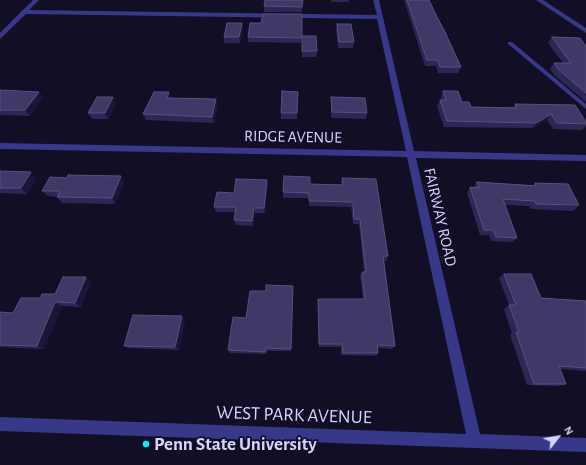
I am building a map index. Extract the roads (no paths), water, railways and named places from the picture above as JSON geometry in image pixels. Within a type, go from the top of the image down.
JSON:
[{"type":"street","points":[[0,37],[36,0]]},
{"type":"street","name":"FAIRWAY ROAD","points":[[376,0],[475,441]]},
{"type":"street","points":[[539,0],[586,31]]},
{"type":"street","points":[[25,12],[380,17]]},
{"type":"street","points":[[572,22],[586,22]]},
{"type":"street","name":"RIDGE AVENUE","points":[[0,146],[586,158]]},
{"type":"street","name":"WEST PARK AVENUE","points":[[0,424],[586,445]]},
{"type":"lane","points":[[510,43],[586,107]]},
{"type":"place","name":"Penn State University","points":[[146,444]]}]
